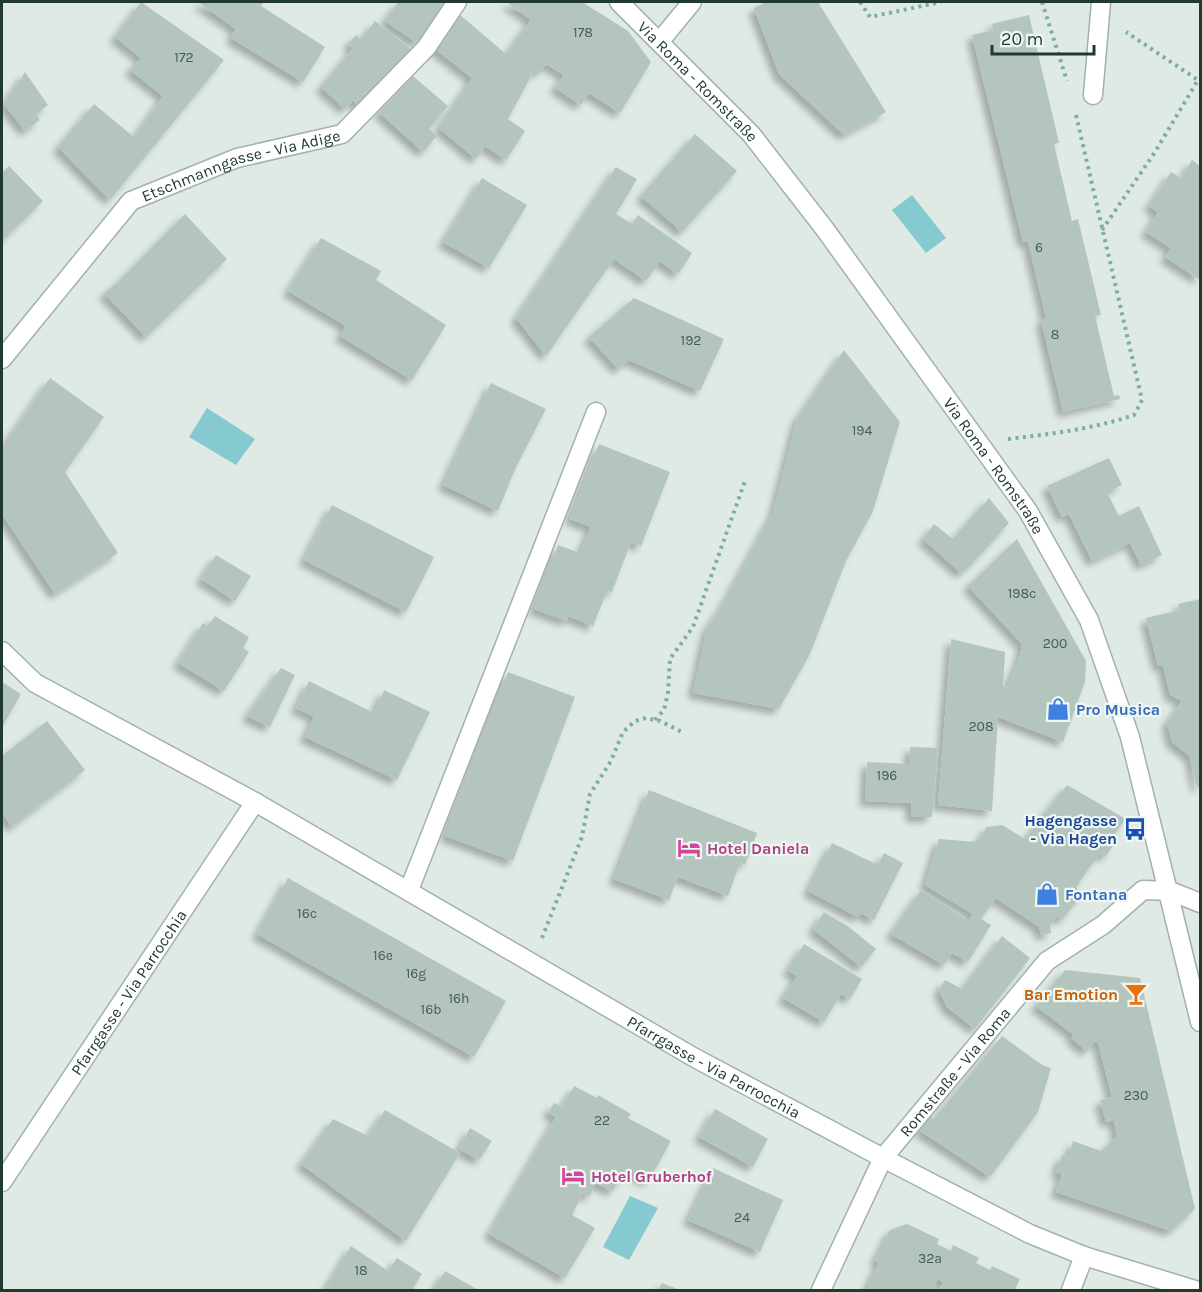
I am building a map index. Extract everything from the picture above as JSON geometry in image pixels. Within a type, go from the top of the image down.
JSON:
[{"type":"street","name":"Etschmanngasse - Via Adige","points":[[2,359],[130,201],[237,158],[342,134],[426,48],[457,2]]},
{"type":"street","name":"Via Roma - Romstraße","points":[[619,2],[660,41],[758,143],[824,228],[1028,511],[1089,620],[1130,737],[1170,891],[1200,1022]]},
{"type":"street","points":[[660,41],[692,2]]},
{"type":"street","points":[[1093,95],[1101,8]]},
{"type":"street","points":[[409,890],[596,412]]},
{"type":"street","name":"Pfarrgasse - Via Parrocchia","points":[[2,651],[35,683],[255,802],[695,1058],[998,1219],[1084,1256],[1195,1290]]},
{"type":"street","name":"Pfarrgasse - Via Parrocchia","points":[[2,1182],[255,802]]},
{"type":"street","name":"Romstraße - Via Roma","points":[[821,1290],[883,1158],[1047,961],[1103,925],[1143,890],[1170,891]]},
{"type":"street","points":[[1170,891],[1200,903]]},
{"type":"street","points":[[1071,1290],[1084,1256]]},
{"type":"path","points":[[860,2],[870,17],[941,2]]},
{"type":"path","points":[[1020,438],[1045,436],[1119,420],[1134,415],[1140,409],[1142,400],[1077,120],[1074,93],[1063,74],[1042,2]]},
{"type":"path","points":[[1101,8],[1198,80],[1155,152],[1102,231]]},
{"type":"path","points":[[1074,93],[1093,95]]},
{"type":"path","points":[[655,720],[664,710],[670,659],[693,627],[745,481]]},
{"type":"path","points":[[546,930],[582,837],[590,794],[594,784],[611,761],[623,732],[630,724],[646,718],[682,732]]},
{"type":"water","points":[[912,195],[946,238],[926,253],[892,210]]},
{"type":"water","points":[[207,408],[255,439],[236,465],[189,437]]},
{"type":"water","points":[[630,1196],[658,1208],[629,1260],[603,1247]]},
{"type":"building","points":[[141,2],[224,60],[110,200],[58,147],[94,104],[134,137],[163,96],[130,70],[141,58],[115,37]]},
{"type":"building","points":[[198,2],[264,2],[261,6],[325,47],[303,82],[231,38],[236,29]]},
{"type":"building","points":[[398,2],[448,2],[417,43],[385,21]]},
{"type":"building","points":[[506,2],[582,2],[628,31],[651,62],[620,113],[589,93],[581,105],[555,88],[564,75],[546,64],[539,73],[535,69],[508,119],[525,131],[506,160],[485,146],[476,159],[439,128],[472,78],[433,47],[459,14],[506,54],[531,20]]},
{"type":"building","points":[[766,2],[818,2],[886,112],[844,135],[779,74],[754,8]]},
{"type":"building","points":[[1029,15],[1059,143],[1054,144],[1072,221],[1078,219],[1101,315],[1095,316],[1114,396],[1119,395],[1120,399],[1063,412],[1041,320],[1046,318],[1028,241],[1023,242],[972,35],[994,30],[992,24]]},
{"type":"building","points":[[375,21],[412,50],[359,107],[353,100],[345,109],[321,87],[353,48],[348,44],[356,35],[361,39]]},
{"type":"building","points":[[25,72],[48,105],[36,114],[40,120],[25,131],[4,104]]},
{"type":"building","points":[[413,76],[448,106],[429,129],[437,136],[423,152],[379,112]]},
{"type":"building","points":[[695,134],[737,171],[682,232],[641,196]]},
{"type":"building","points":[[1192,160],[1200,166],[1200,280],[1165,257],[1171,248],[1146,232],[1158,212],[1149,206],[1171,172],[1181,178]]},
{"type":"building","points":[[9,166],[43,201],[2,241],[2,173]]},
{"type":"building","points":[[616,167],[637,179],[616,214],[632,224],[638,215],[692,253],[678,274],[660,261],[646,281],[614,259],[546,356],[516,318]]},
{"type":"building","points":[[482,178],[527,205],[489,268],[443,242]]},
{"type":"building","points":[[185,214],[227,259],[146,337],[104,293],[118,282]]},
{"type":"building","points":[[321,238],[381,271],[376,280],[446,325],[412,380],[340,336],[346,326],[288,291]]},
{"type":"building","points":[[634,298],[724,339],[700,391],[629,360],[618,369],[589,337]]},
{"type":"building","points":[[844,350],[900,422],[873,511],[846,561],[810,654],[779,709],[693,693],[707,628],[724,603],[773,513],[797,419]]},
{"type":"building","points":[[50,378],[104,417],[65,472],[118,553],[55,594],[2,514],[2,448]]},
{"type":"building","points":[[491,383],[546,409],[516,467],[498,511],[443,485]]},
{"type":"building","points":[[599,444],[670,472],[641,546],[631,542],[612,592],[607,591],[593,626],[568,616],[567,621],[534,609],[558,545],[580,553],[591,527],[570,519]]},
{"type":"building","points":[[1109,458],[1122,485],[1107,492],[1119,516],[1139,506],[1162,555],[1141,565],[1130,543],[1092,561],[1069,514],[1062,517],[1047,486]]},
{"type":"building","points":[[989,498],[1009,523],[961,573],[923,539],[934,524],[953,539]]},
{"type":"building","points":[[332,505],[434,557],[406,612],[304,560]]},
{"type":"building","points":[[1017,539],[1086,661],[1085,682],[1063,742],[998,717],[992,811],[938,805],[951,639],[1005,652],[1003,687],[1007,688],[1020,656],[1022,644],[968,586]]},
{"type":"building","points":[[216,555],[251,576],[235,601],[201,579]]},
{"type":"building","points":[[1200,599],[1200,789],[1196,785],[1190,756],[1172,742],[1167,723],[1182,701],[1170,695],[1163,665],[1158,666],[1146,618],[1180,610],[1178,604]]},
{"type":"building","points":[[215,616],[249,637],[243,648],[249,652],[224,691],[178,663],[203,623],[208,626]]},
{"type":"building","points":[[281,668],[295,675],[270,727],[247,716]]},
{"type":"building","points":[[508,672],[575,697],[513,861],[445,836]]},
{"type":"building","points":[[309,681],[374,713],[384,690],[430,712],[397,780],[305,737],[314,717],[296,708]]},
{"type":"building","points":[[2,682],[21,694],[2,727]]},
{"type":"building","points":[[47,721],[85,770],[12,827],[2,813],[2,756]]},
{"type":"building","points":[[910,747],[938,748],[932,817],[911,817],[911,803],[865,801],[867,762],[909,764]]},
{"type":"building","points":[[1067,785],[1126,819],[1108,842],[1113,846],[1105,857],[1100,853],[1076,888],[1083,893],[1062,920],[1057,916],[1050,925],[1051,933],[1041,935],[1039,927],[996,898],[981,919],[991,925],[968,962],[952,953],[944,965],[891,934],[921,890],[969,921],[973,914],[925,885],[939,839],[977,842],[987,827],[1002,825],[1025,839]]},
{"type":"building","name":"Hotel Daniela","points":[[649,790],[757,833],[745,865],[740,863],[728,896],[678,877],[669,900],[614,879]]},
{"type":"building","points":[[832,843],[878,865],[884,853],[903,863],[874,920],[861,913],[858,917],[808,891]]},
{"type":"building","points":[[288,878],[506,1001],[474,1057],[257,934]]},
{"type":"building","points":[[824,912],[849,927],[876,949],[861,967],[813,929]]},
{"type":"building","points":[[1002,936],[1030,958],[975,1029],[947,1007],[939,990],[945,980],[962,989]]},
{"type":"building","points":[[804,944],[862,979],[850,999],[841,994],[824,1022],[783,998],[797,976],[788,970]]},
{"type":"building","points":[[1065,970],[1140,978],[1195,1209],[1171,1231],[1056,1192],[1062,1174],[1056,1172],[1062,1155],[1068,1157],[1073,1141],[1101,1151],[1117,1137],[1114,1120],[1106,1122],[1100,1100],[1112,1097],[1098,1043],[1095,1041],[1087,1051],[1071,1038],[1074,1035],[1036,1006]]},
{"type":"building","points":[[1002,1036],[1042,1065],[1051,1068],[1038,1112],[990,1177],[919,1130],[930,1116],[934,1119]]},
{"type":"building","name":"Hotel Gruberhof","points":[[574,1086],[597,1098],[598,1095],[631,1114],[628,1118],[671,1141],[648,1182],[628,1170],[612,1191],[596,1183],[589,1197],[583,1193],[572,1215],[595,1228],[565,1278],[489,1234],[556,1117],[548,1113],[554,1103],[562,1107]]},
{"type":"building","points":[[715,1109],[768,1139],[753,1167],[699,1137]]},
{"type":"building","points":[[385,1110],[460,1153],[406,1241],[301,1164],[333,1119],[368,1136]]},
{"type":"building","points":[[470,1128],[492,1141],[479,1160],[459,1149]]},
{"type":"building","points":[[713,1168],[783,1200],[760,1252],[688,1220]]},
{"type":"building","points":[[907,1224],[939,1239],[937,1244],[951,1251],[953,1245],[979,1258],[976,1263],[990,1270],[992,1266],[1020,1279],[1015,1289],[1019,1290],[939,1290],[943,1282],[938,1279],[932,1290],[866,1290],[879,1263],[875,1260],[890,1230]]},
{"type":"building","points":[[351,1246],[388,1271],[397,1258],[422,1274],[413,1288],[417,1290],[325,1290]]},
{"type":"building","points":[[445,1271],[478,1290],[434,1290]]},
{"type":"building","points":[[662,1283],[680,1290],[658,1290]]},
{"type":"place","name":"Pro Musica","points":[[1058,709]]},
{"type":"place","name":"Hagengasse - Via Hagen","points":[[1135,829]]},
{"type":"place","name":"Hotel Daniela","points":[[689,848]]},
{"type":"place","name":"Fontana","points":[[1047,894]]},
{"type":"place","name":"Bar Emotion","points":[[1136,994]]},
{"type":"place","name":"Hotel Gruberhof","points":[[573,1176]]}]
